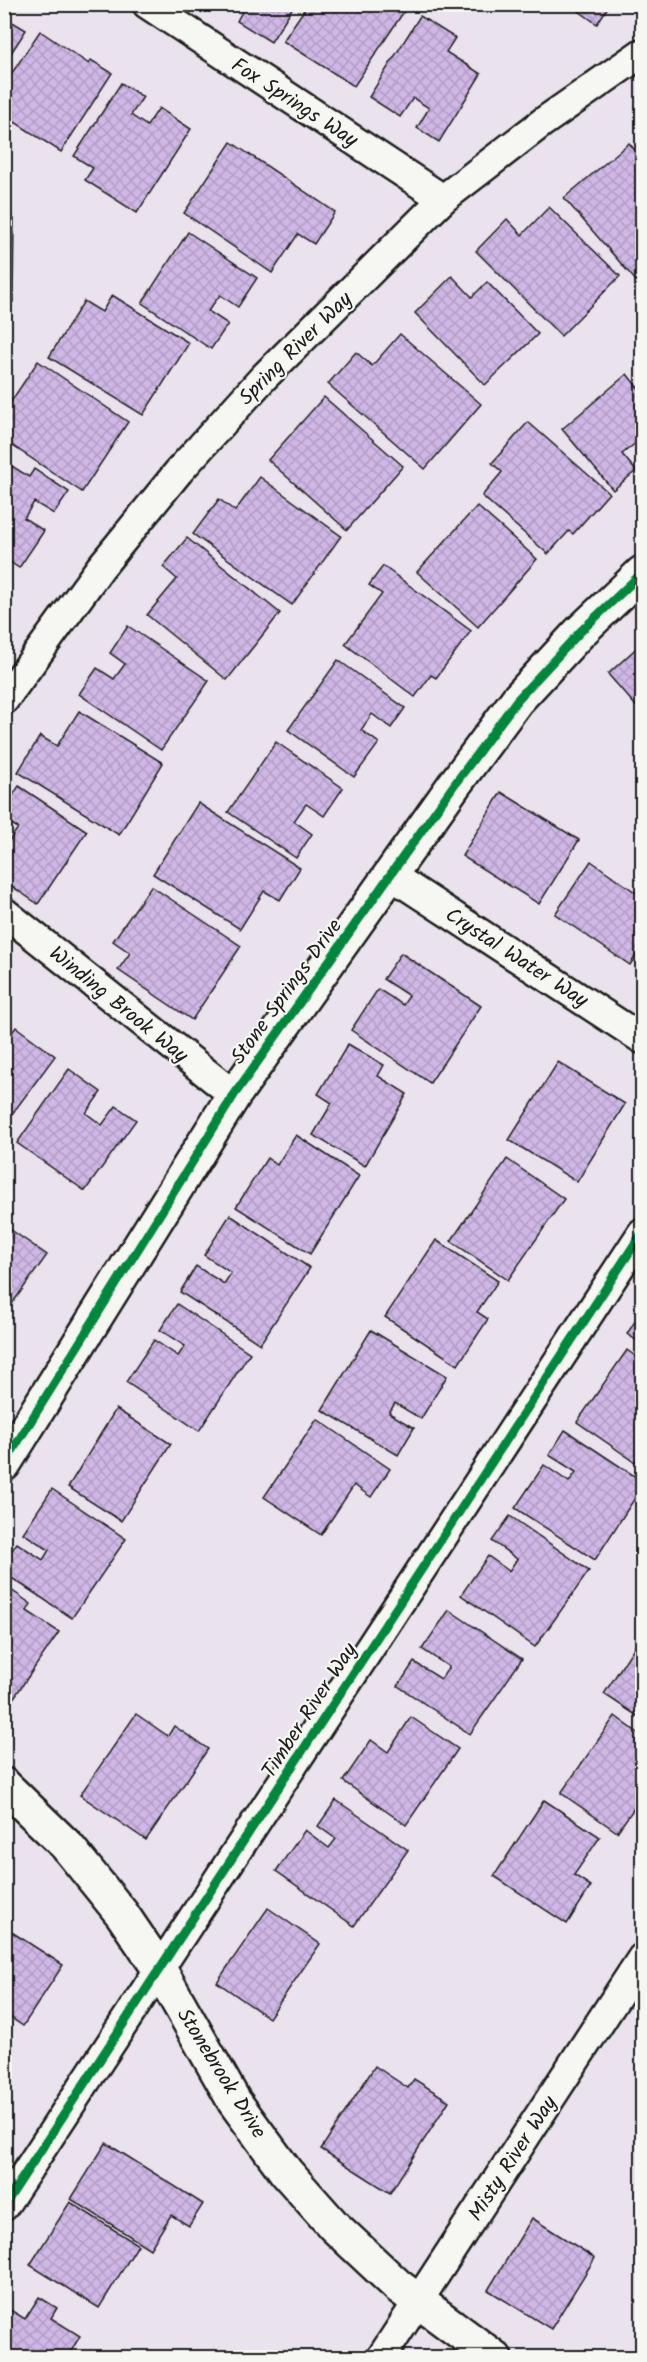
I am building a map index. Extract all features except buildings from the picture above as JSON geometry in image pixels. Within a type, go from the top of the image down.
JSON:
[{"type":"street","name":"Fox Springs Way","points":[[147,4],[443,199]]},
{"type":"street","name":"Spring River Way","points":[[4,700],[100,567],[179,471],[263,378],[443,199],[543,122],[642,53]]},
{"type":"street","name":"Stone Springs Drive","points":[[10,1444],[234,1095],[392,876],[454,785],[517,700],[580,632],[642,573]]},
{"type":"street","name":"Crystal Water Way","points":[[392,876],[642,1039]]},
{"type":"street","name":"Winding Brook Way","points":[[4,912],[234,1095]]},
{"type":"street","name":"Timber River Way","points":[[4,2206],[642,1233]]},
{"type":"street","name":"Stonebrook Drive","points":[[4,1785],[67,1846],[122,1914],[160,1970],[234,2101],[286,2172],[334,2226],[418,2301],[495,2358]]},
{"type":"street","name":"Misty River Way","points":[[381,2358],[642,1958]]},
{"type":"cycle path","points":[[4,1464],[234,1095],[454,785],[517,700],[580,632],[642,573]]},
{"type":"cycle path","points":[[4,2206],[642,1233]]}]
